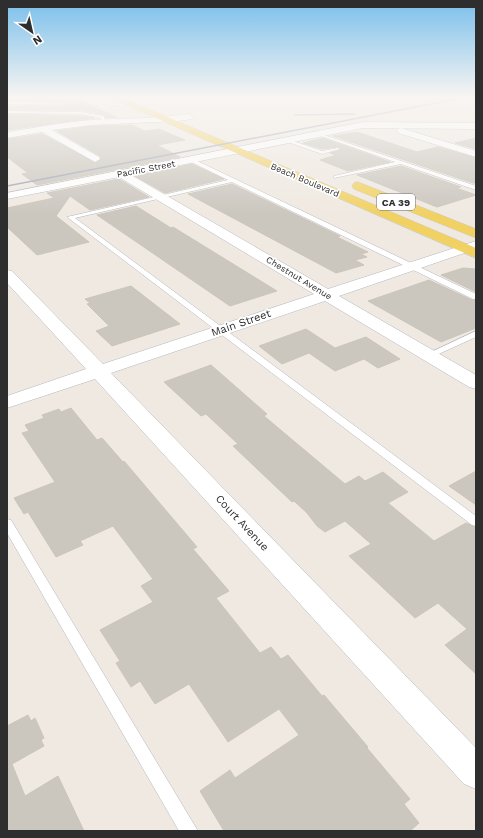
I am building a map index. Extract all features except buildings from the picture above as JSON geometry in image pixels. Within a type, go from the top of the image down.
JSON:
[{"type":"main road","name":"Beach Boulevard","points":[[214,136],[241,145],[473,248]]},
{"type":"main road","name":"Beach Boulevard","points":[[241,145],[259,146],[280,155]]},
{"type":"main road","name":"Beach Boulevard","points":[[323,172],[476,234]]},
{"type":"street","points":[[56,136],[95,159]]},
{"type":"street","points":[[259,146],[308,136]]},
{"type":"street","points":[[417,136],[476,154]]},
{"type":"street","name":"Pacific Street","points":[[7,196],[191,160],[241,145]]},
{"type":"street","name":"Chestnut Avenue","points":[[122,174],[162,196],[476,383]]},
{"type":"street","name":"Main Street","points":[[7,402],[411,266],[473,248]]},
{"type":"street","name":"Court Avenue","points":[[7,274],[476,772]]},
{"type":"lane","points":[[326,136],[476,188]]},
{"type":"lane","points":[[287,140],[322,153],[338,149]]},
{"type":"lane","points":[[191,160],[476,297]]},
{"type":"lane","points":[[336,177],[401,162]]},
{"type":"lane","points":[[233,180],[70,217],[476,522]]},
{"type":"lane","points":[[429,355],[476,334]]},
{"type":"lane","points":[[7,523],[189,831]]},
{"type":"railway","points":[[7,186],[265,136]]}]
